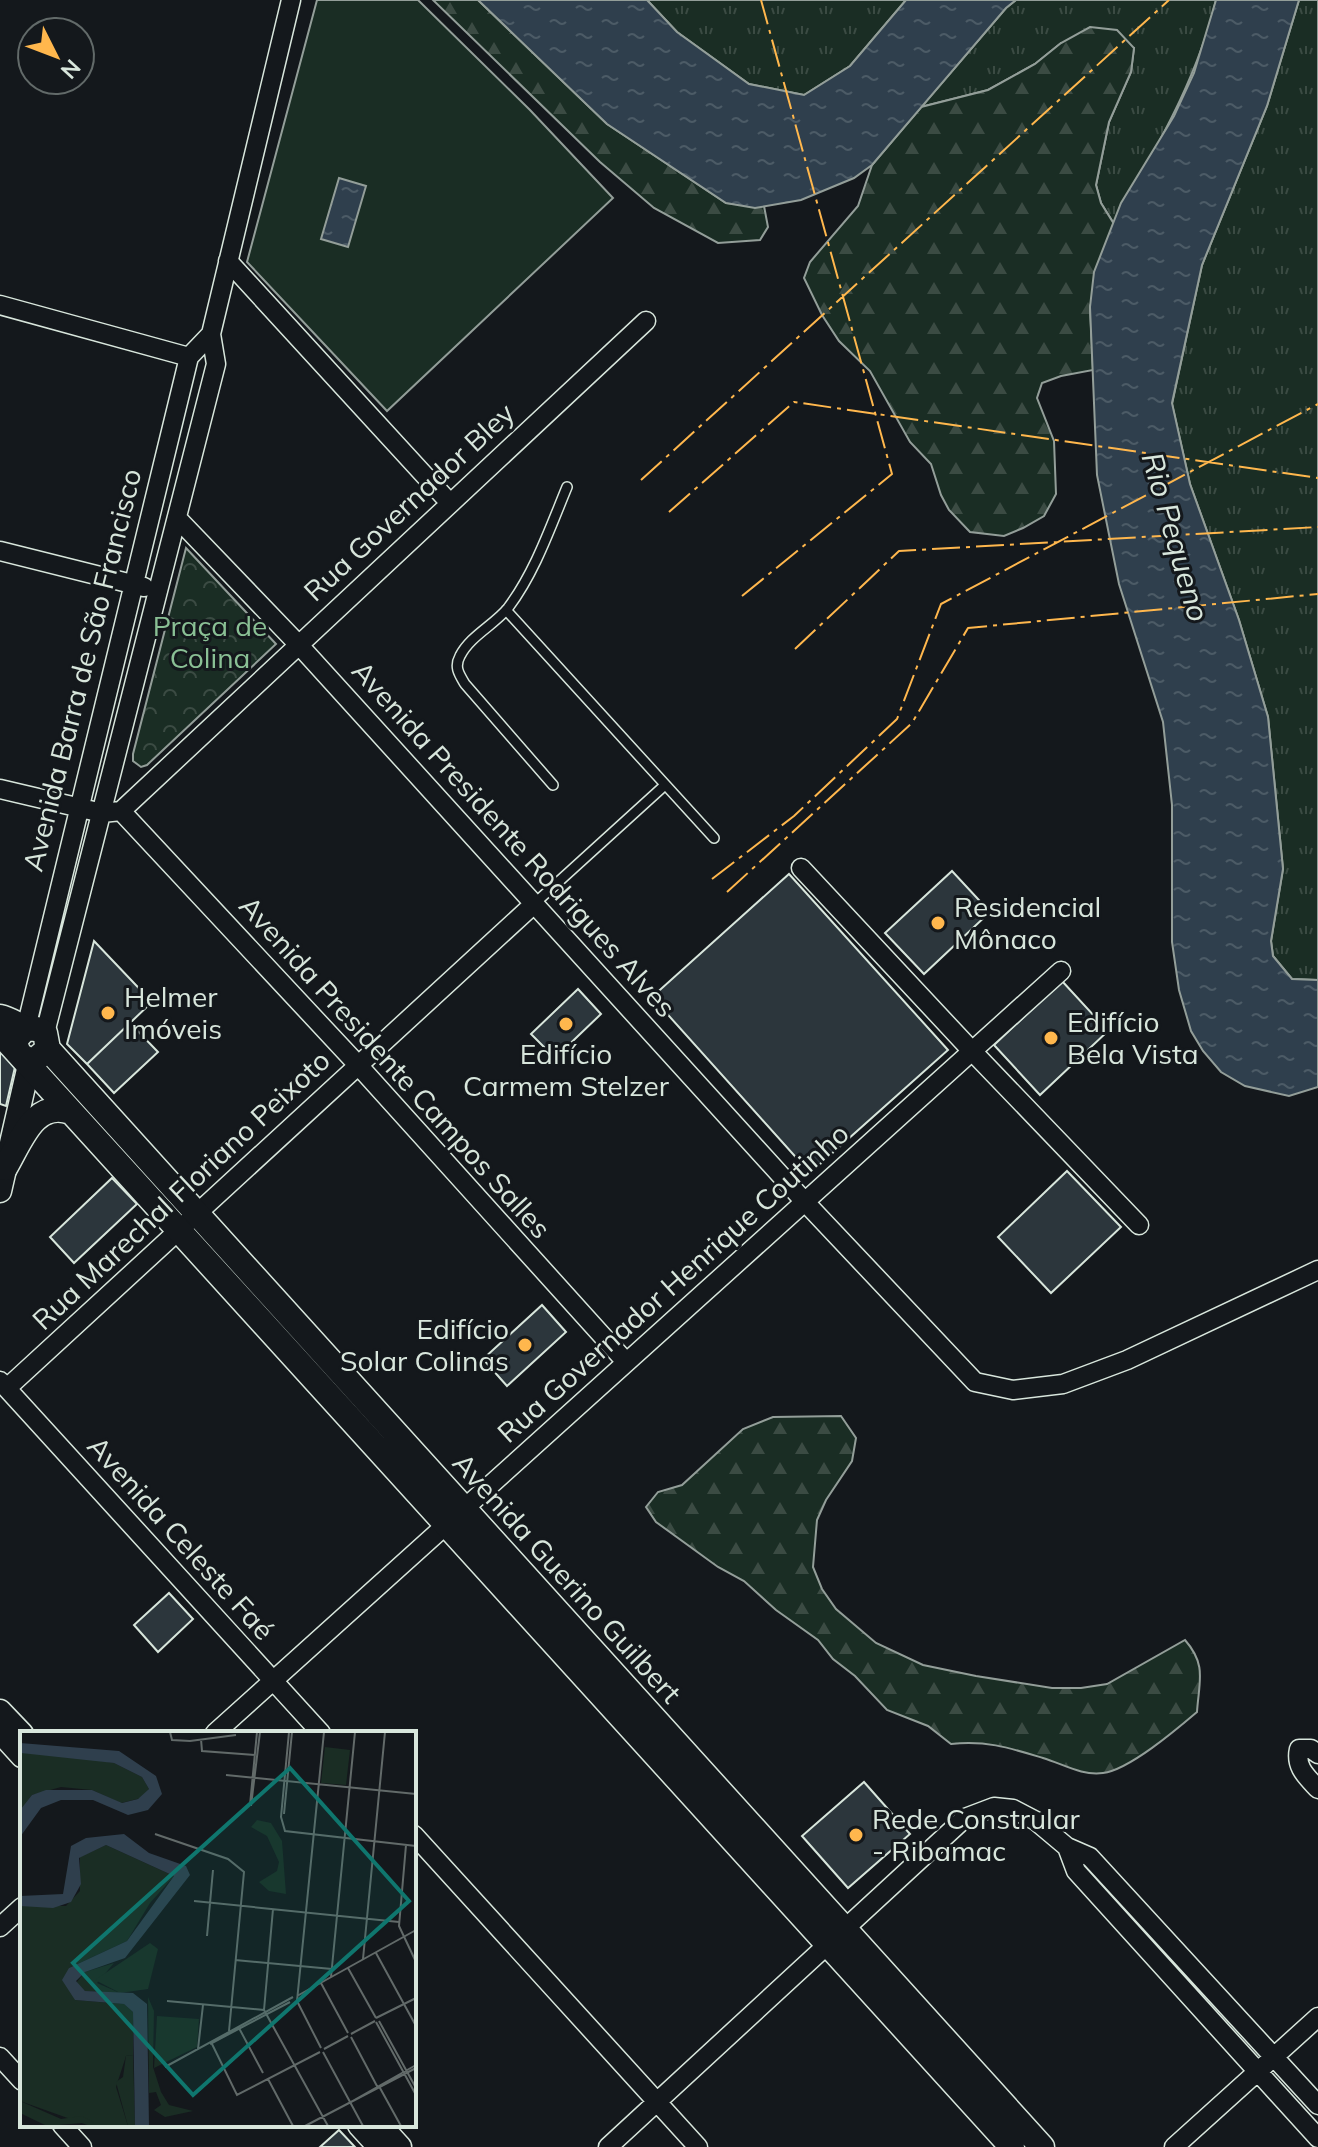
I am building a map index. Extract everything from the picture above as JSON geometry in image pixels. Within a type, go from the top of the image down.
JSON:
[{"type":"main road","points":[[0,1017],[13,1020],[34,1046]]},
{"type":"main road","points":[[0,1036],[34,1046]]},
{"type":"main road","name":"Avenida Guerino Guilbert","points":[[34,1046],[71,1112],[188,1222]]},
{"type":"main road","name":"Avenida Guerino Guilbert","points":[[34,1046],[188,1222],[836,1937],[1042,2147]]},
{"type":"main road","points":[[3,1180],[32,1122],[44,1110],[58,1107],[71,1112]]},
{"type":"main road","name":"Avenida Guerino Guilbert","points":[[836,1937],[1012,2147]]},
{"type":"street","name":"Avenida Barra de São Francisco","points":[[34,1046],[111,812],[158,590],[216,364],[211,334],[291,0]]},
{"type":"street","points":[[228,261],[449,502]]},
{"type":"street","points":[[0,305],[189,357]]},
{"type":"street","name":"Rua Governador Bley","points":[[111,812],[298,644],[646,321]]},
{"type":"street","name":"Avenida Barra de São Francisco","points":[[3,1180],[34,1046],[80,808],[189,357],[211,334]]},
{"type":"street","name":"Avenida Presidente Rodrigues Alves","points":[[177,518],[298,644],[805,1202],[975,1382],[1013,1390],[1063,1384],[1127,1360],[1318,1270]]},
{"type":"street","points":[[0,551],[158,590]]},
{"type":"street","points":[[0,789],[111,812]]},
{"type":"street","name":"Avenida Presidente Campos Salles","points":[[111,812],[358,1065],[626,1362]]},
{"type":"street","points":[[801,868],[1139,1225]]},
{"type":"street","name":"Rua Marechal Floriano Peixoto","points":[[3,1385],[188,1222],[534,904]]},
{"type":"street","name":"Rua Governador Henrique Coutinho","points":[[217,1731],[1061,971]]},
{"type":"street","name":"Avenida Celeste Faé","points":[[3,1385],[319,1731]]},
{"type":"street","points":[[0,1711],[20,1732]]},
{"type":"street","points":[[0,1732],[20,1754]]},
{"type":"street","points":[[1318,1754],[1311,1749],[1299,1749],[1297,1760],[1301,1770],[1318,1789]]},
{"type":"street","points":[[608,2147],[965,1818],[994,1807],[1013,1809],[1036,1821],[1067,1847],[1090,1857],[1318,2105]]},
{"type":"street","points":[[416,1837],[698,2147]]},
{"type":"street","points":[[1067,1847],[1076,1871],[1318,2138]]},
{"type":"street","points":[[0,1927],[20,1909]]},
{"type":"street","points":[[1174,2147],[1318,2017]]},
{"type":"street","points":[[0,2057],[20,2079]]},
{"type":"street","points":[[64,2127],[82,2147]]},
{"type":"street","points":[[361,2127],[379,2147]]},
{"type":"street","points":[[382,2127],[400,2147]]},
{"type":"lane","points":[[553,785],[456,670],[464,649],[506,610],[526,582],[567,487]]},
{"type":"lane","points":[[506,610],[714,838]]},
{"type":"lane","points":[[534,904],[665,785]]},
{"type":"green space","points":[[317,0],[418,0],[530,110],[613,198],[387,411],[247,262]]},
{"type":"green space","points":[[433,0],[478,0],[607,124],[726,203],[764,206],[768,227],[760,240],[718,243],[654,208],[600,162]]},
{"type":"green space","points":[[647,0],[906,0],[850,66],[804,95],[749,84],[677,32]]},
{"type":"green space","points":[[1016,0],[1216,0],[1186,87],[1114,224],[1101,203],[1096,185],[1109,122],[1131,72],[1134,48],[1061,43],[1035,64],[988,90],[921,107]]},
{"type":"green space","points":[[1299,0],[1318,0],[1318,980],[1292,979],[1273,956],[1271,941],[1283,869],[1268,717],[1239,620],[1190,484],[1172,404],[1202,265],[1267,106]]},
{"type":"green space","points":[[1090,27],[1117,30],[1134,48],[1131,72],[1109,122],[1096,185],[1101,203],[1114,224],[1090,307],[1093,370],[1042,383],[1037,398],[1054,441],[1056,494],[1044,516],[1004,536],[970,532],[949,510],[931,464],[910,442],[870,371],[839,341],[804,278],[810,262],[858,206],[872,165],[921,107],[988,90],[1035,64],[1061,43]]},
{"type":"green space","name":"Praça de Colina","points":[[186,548],[276,644],[147,765],[141,767],[133,761],[133,754]]},
{"type":"green space","points":[[841,1416],[856,1438],[852,1461],[826,1500],[817,1520],[813,1567],[822,1589],[836,1609],[876,1643],[923,1665],[1052,1688],[1081,1688],[1107,1684],[1185,1640],[1199,1666],[1197,1712],[1139,1757],[1103,1773],[1080,1771],[998,1746],[951,1744],[928,1726],[887,1710],[855,1676],[833,1659],[818,1640],[776,1610],[744,1581],[718,1567],[656,1522],[646,1507],[658,1492],[682,1485],[743,1429],[773,1417]]},
{"type":"water","points":[[478,0],[647,0],[677,32],[749,84],[804,95],[850,66],[906,0],[1016,0],[872,165],[854,178],[801,200],[755,208],[726,203],[607,124]]},
{"type":"water","name":"Rio Pequeno","points":[[1216,0],[1299,0],[1267,106],[1202,265],[1172,403],[1190,484],[1239,620],[1268,717],[1283,869],[1271,941],[1273,956],[1292,979],[1318,980],[1318,1087],[1289,1096],[1245,1086],[1221,1072],[1191,1031],[1179,990],[1172,942],[1172,805],[1163,722],[1119,584],[1097,475],[1090,307],[1094,272],[1121,203],[1174,116],[1194,73]]},
{"type":"water","points":[[339,178],[366,186],[348,247],[321,239]]},
{"type":"building","name":"Residencial Mônaco","points":[[952,871],[990,912],[924,974],[885,933]]},
{"type":"building","points":[[789,874],[948,1050],[810,1173],[652,997]]},
{"type":"building","name":"Helmer Imóveis","points":[[94,941],[152,1002],[87,1064],[67,1044]]},
{"type":"building","name":"Edifício Bela Vista","points":[[1062,981],[1108,1031],[1040,1095],[994,1045]]},
{"type":"building","name":"Edifício Carmem Stelzer","points":[[578,989],[601,1014],[555,1058],[531,1034]]},
{"type":"building","points":[[130,1023],[158,1052],[114,1093],[87,1064]]},
{"type":"building","points":[[0,1051],[15,1067],[6,1106],[0,1104]]},
{"type":"building","points":[[1067,1171],[1121,1227],[1051,1293],[998,1237]]},
{"type":"building","points":[[112,1178],[137,1204],[74,1263],[50,1237]]},
{"type":"building","name":"Edifício Solar Colinas","points":[[542,1305],[566,1332],[507,1386],[483,1359]]},
{"type":"building","points":[[169,1593],[193,1619],[158,1652],[134,1625]]},
{"type":"building","name":"Rede Constrular - Ribamac","points":[[864,1782],[910,1834],[848,1888],[802,1836]]},
{"type":"building","points":[[339,2130],[355,2147],[320,2147]]},
{"type":"power","points":[[742,596],[892,474],[761,0]]},
{"type":"power","points":[[641,480],[1169,0]]},
{"type":"power","points":[[669,512],[794,402],[1318,478]]},
{"type":"power","points":[[712,879],[794,816],[897,719],[941,604],[1318,404]]},
{"type":"power","points":[[795,649],[899,551],[1318,527]]},
{"type":"power","points":[[727,892],[912,723],[968,628],[1318,594]]},
{"type":"place","name":"Residencial Mônaco","points":[[938,923]]},
{"type":"place","name":"Helmer Imóveis","points":[[108,1013]]},
{"type":"place","name":"Edifício Carmem Stelzer","points":[[566,1024]]},
{"type":"place","name":"Edifício Bela Vista","points":[[1051,1038]]},
{"type":"place","name":"Edifício Solar Colinas","points":[[525,1345]]},
{"type":"place","name":"Rede Constrular - Ribamac","points":[[856,1835]]}]
